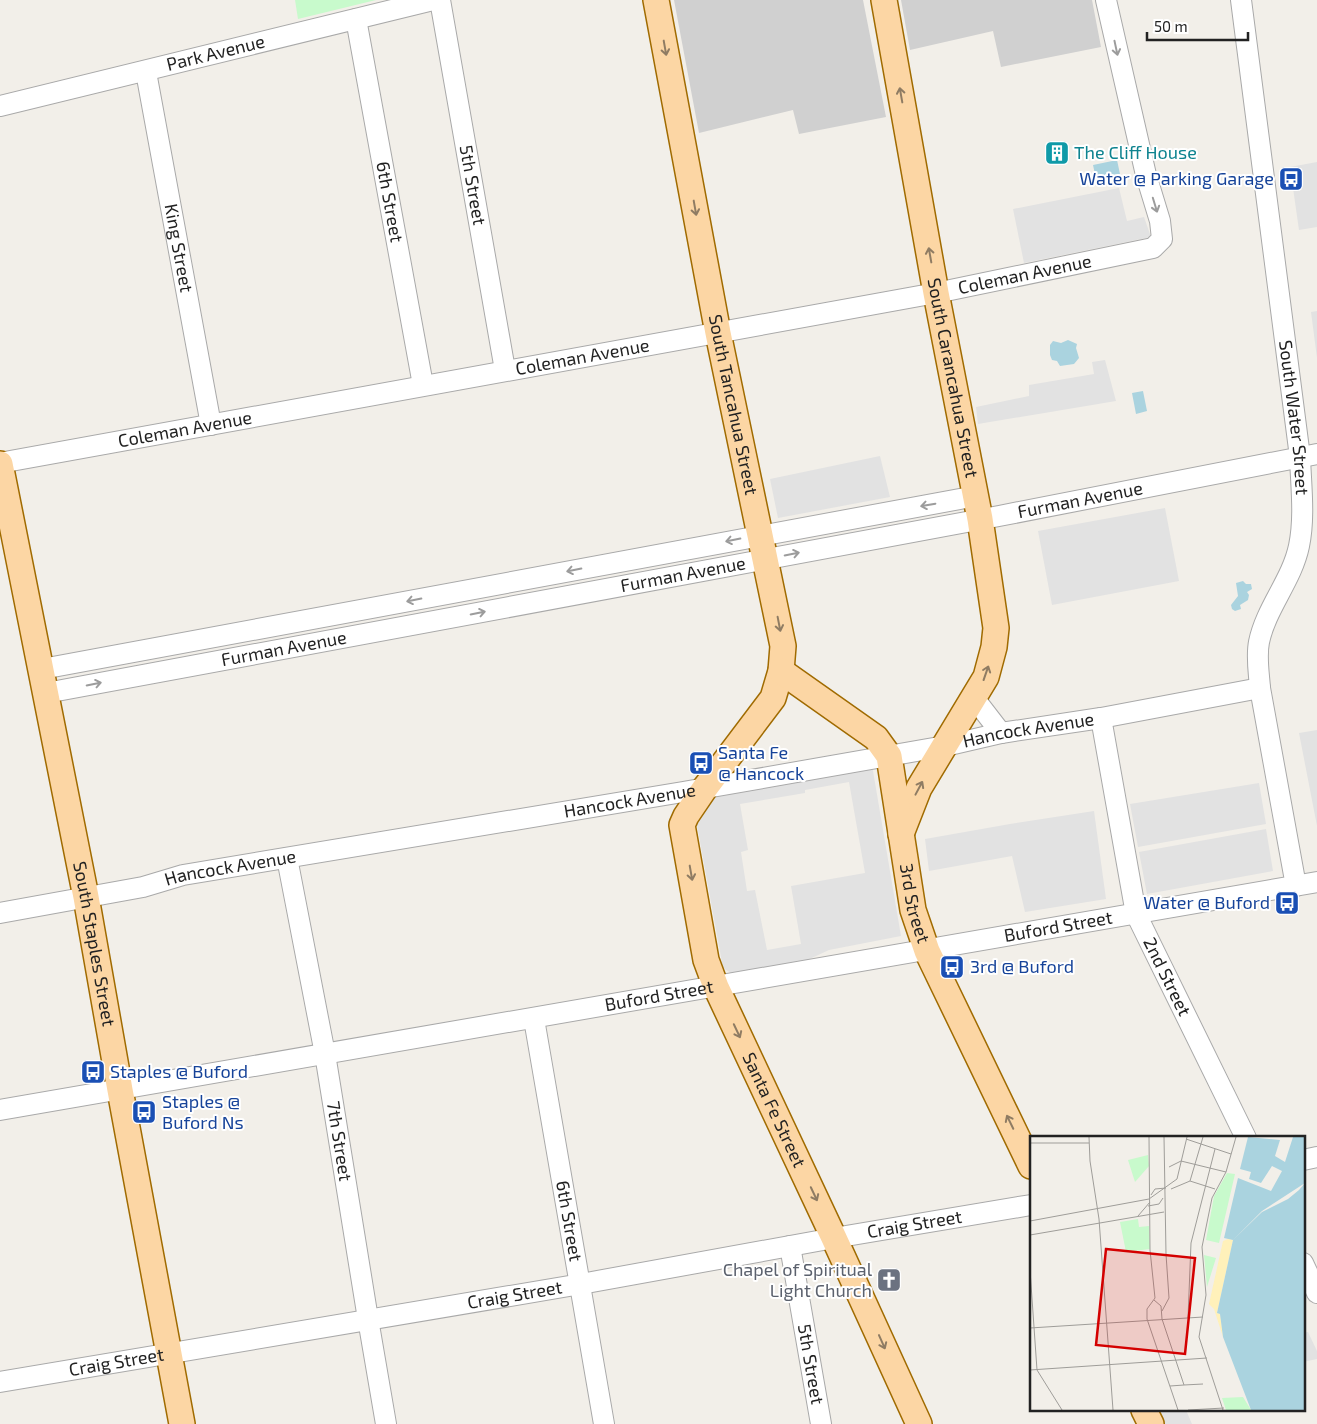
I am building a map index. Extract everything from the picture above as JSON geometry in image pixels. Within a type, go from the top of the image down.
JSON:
[{"type":"main road","name":"South Tancahua Street","points":[[656,0],[718,333],[783,646],[781,671],[773,698],[705,788]]},
{"type":"main road","name":"South Carancahua Street","points":[[884,0],[936,293],[978,508],[996,628],[994,647],[986,677],[945,746]]},
{"type":"main road","name":"South Staples Street","points":[[0,463],[86,897],[182,1424]]},
{"type":"main road","points":[[781,671],[876,738],[889,756]]},
{"type":"main road","points":[[901,834],[919,788],[945,746]]},
{"type":"main road","name":"3rd Street","points":[[889,756],[914,910],[927,951],[1030,1164]]},
{"type":"main road","points":[[682,825],[705,788]]},
{"type":"main road","name":"Santa Fe Street","points":[[682,825],[706,960],[716,987],[919,1424]]},
{"type":"main road","points":[[1145,1412],[1151,1424]]},
{"type":"street","name":"Park Avenue","points":[[0,106],[146,72],[433,0]]},
{"type":"street","name":"5th Street","points":[[440,0],[505,370]]},
{"type":"street","name":"Coleman Avenue","points":[[0,463],[936,293],[1153,248],[1162,239],[1160,221],[1146,175],[1106,0]]},
{"type":"street","name":"South Water Street","points":[[1241,0],[1309,456],[1299,546],[1289,576],[1269,616],[1260,640],[1258,662],[1260,688],[1296,886]]},
{"type":"street","name":"6th Street","points":[[356,19],[423,386]]},
{"type":"street","name":"King Street","points":[[146,72],[210,425]]},
{"type":"street","name":"Furman Avenue","points":[[42,669],[761,535],[978,508],[1309,456]]},
{"type":"street","name":"Furman Avenue","points":[[46,693],[766,559],[978,508]]},
{"type":"street","points":[[509,582],[513,606]]},
{"type":"street","points":[[282,624],[287,648]]},
{"type":"street","name":"Hancock Avenue","points":[[0,913],[143,887],[182,875],[667,795],[945,746],[1001,733],[1101,718],[1260,688]]},
{"type":"street","points":[[974,698],[1001,733]]},
{"type":"street","name":"2nd Street","points":[[1101,718],[1136,914],[1245,1136]]},
{"type":"street","points":[[667,795],[682,825]]},
{"type":"street","name":"7th Street","points":[[287,858],[326,1054],[386,1424]]},
{"type":"street","name":"Buford Street","points":[[0,1110],[1317,882]]},
{"type":"street","name":"6th Street","points":[[534,1019],[604,1424]]},
{"type":"street","points":[[1304,1160],[1317,1158]]},
{"type":"street","name":"Craig Street","points":[[0,1382],[581,1284],[834,1238],[1030,1206]]},
{"type":"street","name":"5th Street","points":[[790,1246],[821,1424]]},
{"type":"street","points":[[1304,1265],[1317,1293]]},
{"type":"shaded area","points":[[674,0],[863,0],[886,117],[799,134],[793,110],[699,133]]},
{"type":"shaded area","points":[[901,0],[1092,0],[1101,47],[1001,67],[993,31],[910,50]]},
{"type":"shaded area","points":[[1317,162],[1317,227],[1299,230],[1290,167]]},
{"type":"shaded area","points":[[1119,188],[1127,221],[1144,217],[1151,237],[1024,263],[1013,209]]},
{"type":"shaded area","points":[[1317,311],[1317,358],[1311,312]]},
{"type":"shaded area","points":[[1105,360],[1116,401],[978,424],[976,407],[1029,396],[1029,385],[1094,374],[1092,362]]},
{"type":"shaded area","points":[[880,456],[890,497],[778,518],[770,479]]},
{"type":"shaded area","points":[[1165,508],[1179,581],[1052,605],[1038,531]]},
{"type":"shaded area","points":[[1317,730],[1317,826],[1299,733]]},
{"type":"shaded area","points":[[872,765],[901,936],[829,950],[803,962],[731,973],[723,968],[697,825],[718,792]],"holes":[[[849,782],[865,873],[791,886],[801,944],[767,950],[755,890],[747,891],[741,852],[748,850],[740,804],[805,793],[805,790]]]},
{"type":"shaded area","points":[[1259,783],[1266,824],[1138,847],[1130,804]]},
{"type":"shaded area","points":[[1094,811],[1106,899],[1025,912],[1012,856],[929,871],[925,839]]},
{"type":"shaded area","points":[[1266,829],[1273,871],[1147,894],[1139,852]]},
{"type":"shaded area","points":[[1308,1332],[1317,1351],[1317,1359],[1304,1362],[1304,1333]]},
{"type":"shaded area","points":[[1158,1412],[1187,1412],[1192,1424],[1163,1424]]},
{"type":"green space","points":[[295,0],[376,0],[298,19]]},
{"type":"water","points":[[1117,160],[1120,174],[1096,179],[1093,165]]},
{"type":"water","points":[[1068,340],[1077,344],[1076,348],[1079,358],[1074,364],[1060,366],[1057,361],[1052,360],[1050,345],[1053,341],[1061,343]]},
{"type":"water","points":[[1143,391],[1147,411],[1136,414],[1132,393]]},
{"type":"water","points":[[1243,581],[1246,584],[1251,584],[1252,589],[1247,592],[1249,595],[1248,600],[1240,605],[1241,609],[1235,611],[1231,605],[1238,596],[1236,583]]},
{"type":"place","name":"The Cliff House","points":[[1057,153]]},
{"type":"place","name":"Water @ Parking Garage","points":[[1291,179]]},
{"type":"place","name":"Santa Fe @ Hancock","points":[[701,763]]},
{"type":"place","name":"Water @ Buford","points":[[1287,903]]},
{"type":"place","name":"3rd @ Buford","points":[[952,967]]},
{"type":"place","name":"Staples @ Buford","points":[[93,1072]]},
{"type":"place","name":"Staples @ Buford Ns","points":[[144,1112]]},
{"type":"place","name":"Chapel of Spiritual Light Church","points":[[889,1280]]}]
